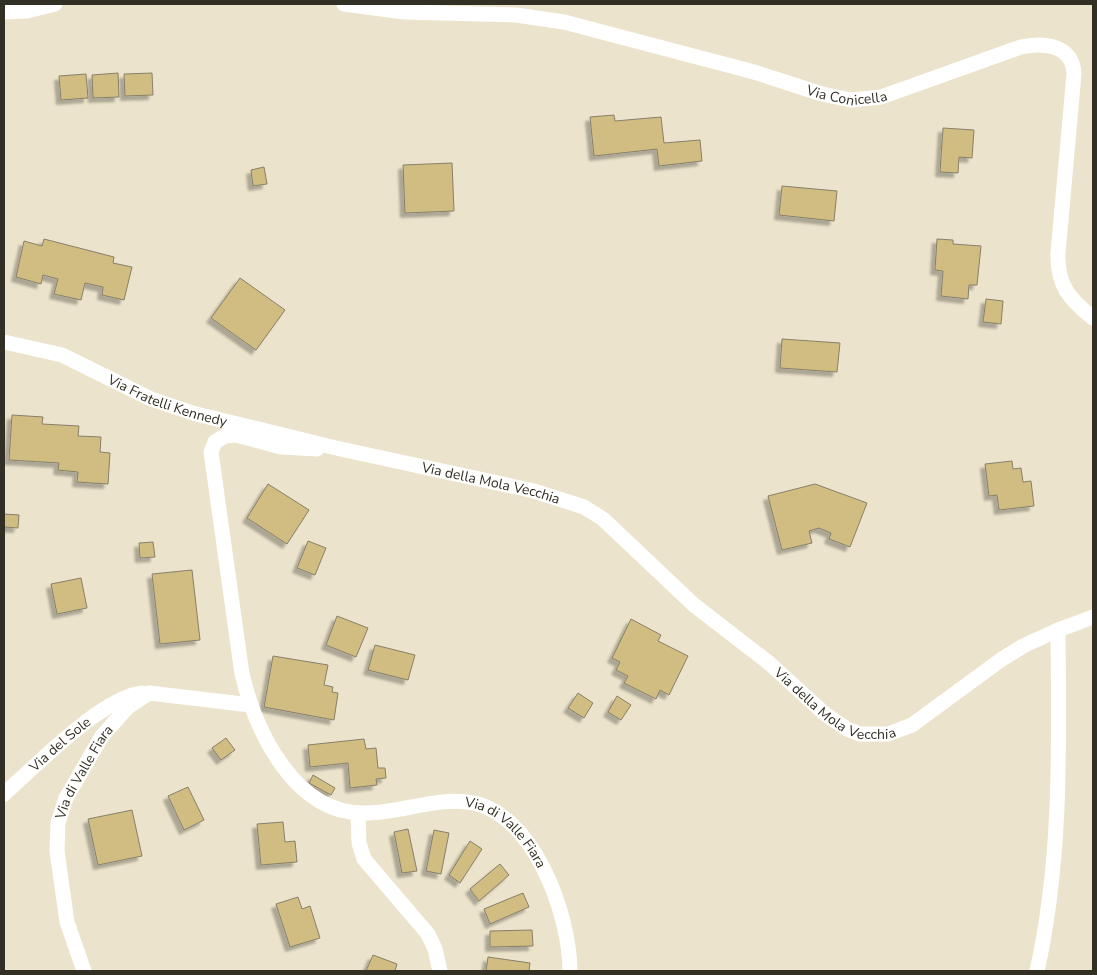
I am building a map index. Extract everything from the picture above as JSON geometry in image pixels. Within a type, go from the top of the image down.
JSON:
[{"type":"street","points":[[4,12],[32,10],[55,4]]},
{"type":"street","name":"Via Conicella","points":[[344,4],[412,13],[516,15],[564,22],[746,70],[822,94],[851,100],[881,97],[1020,47],[1042,45],[1061,49],[1070,56],[1074,74],[1058,271],[1066,291],[1093,318]]},
{"type":"street","name":"Via Fratelli Kennedy","points":[[4,342],[62,355],[169,406],[336,448]]},
{"type":"street","name":"Via di Valle Fiara","points":[[336,448],[295,449],[230,435],[219,439],[212,447],[211,458],[237,646],[251,705],[273,752],[293,780],[330,805],[358,813],[384,812],[454,802],[479,804],[498,813],[512,825],[528,844],[553,890],[566,930],[570,971]]},
{"type":"street","name":"Via della Mola Vecchia","points":[[336,448],[547,494],[592,511],[635,546],[703,613],[769,663],[833,720],[860,734],[888,734],[912,725],[1024,644],[1093,617]]},
{"type":"street","points":[[1037,971],[1047,912],[1058,810],[1060,758],[1058,630]]},
{"type":"street","points":[[149,693],[251,705]]},
{"type":"street","name":"Via di Valle Fiara","points":[[84,971],[67,922],[57,851],[58,823],[66,798],[102,736],[128,707],[149,693]]},
{"type":"street","name":"Via del Sole","points":[[4,794],[104,708],[131,695],[149,693]]},
{"type":"street","points":[[358,813],[359,843],[364,859],[428,934],[438,955],[440,971]]},
{"type":"building","points":[[118,73],[119,97],[93,98],[92,75]]},
{"type":"building","points":[[152,73],[153,95],[125,96],[124,74]]},
{"type":"building","points":[[86,74],[88,98],[61,100],[59,76]]},
{"type":"building","points":[[614,115],[615,121],[661,117],[664,143],[700,140],[702,161],[659,166],[657,149],[594,156],[590,117]]},
{"type":"building","points":[[943,128],[974,130],[972,158],[959,157],[958,173],[940,172]]},
{"type":"building","points":[[452,163],[454,211],[405,213],[403,165]]},
{"type":"building","points":[[264,167],[267,184],[253,186],[251,170]]},
{"type":"building","points":[[782,186],[837,191],[834,221],[779,215]]},
{"type":"building","points":[[44,239],[114,257],[113,263],[132,267],[124,300],[102,295],[103,287],[85,283],[81,300],[54,294],[58,279],[43,275],[41,284],[16,277],[24,241],[42,246]]},
{"type":"building","points":[[937,239],[953,240],[953,244],[981,246],[977,285],[969,285],[968,299],[941,296],[943,271],[935,270]]},
{"type":"building","points":[[240,278],[285,310],[256,350],[211,318]]},
{"type":"building","points":[[986,299],[1003,301],[1001,324],[983,322]]},
{"type":"building","points":[[782,339],[840,343],[837,372],[780,368]]},
{"type":"building","points":[[12,415],[43,417],[42,424],[79,426],[78,436],[101,437],[100,452],[110,453],[108,484],[77,482],[78,472],[58,470],[59,463],[9,460]]},
{"type":"building","points":[[1012,461],[1013,469],[1021,468],[1023,482],[1031,481],[1034,506],[999,510],[997,495],[989,496],[985,464]]},
{"type":"building","points":[[268,484],[309,510],[287,544],[247,518]]},
{"type":"building","points":[[815,484],[867,503],[850,547],[829,539],[831,533],[819,528],[809,531],[812,543],[782,550],[768,496]]},
{"type":"building","points":[[4,514],[19,515],[18,528],[4,527]]},
{"type":"building","points":[[308,541],[326,548],[315,575],[297,568]]},
{"type":"building","points":[[153,542],[155,557],[140,558],[139,543]]},
{"type":"building","points":[[192,570],[200,640],[160,644],[152,574]]},
{"type":"building","points":[[81,578],[87,608],[57,614],[51,584]]},
{"type":"building","points":[[337,616],[368,628],[356,657],[326,645]]},
{"type":"building","points":[[631,619],[661,635],[658,641],[688,656],[669,695],[660,690],[656,699],[624,683],[628,676],[616,670],[620,662],[612,658]]},
{"type":"building","points":[[375,645],[415,655],[408,680],[368,670]]},
{"type":"building","points":[[273,656],[328,665],[324,685],[333,687],[332,692],[338,693],[334,720],[264,707]]},
{"type":"building","points":[[578,693],[593,703],[584,718],[568,708]]},
{"type":"building","points":[[617,696],[631,705],[621,720],[608,712]]},
{"type":"building","points":[[226,738],[235,750],[221,760],[212,748]]},
{"type":"building","points":[[364,739],[366,749],[376,748],[378,768],[385,768],[386,778],[376,779],[377,785],[350,788],[348,763],[310,767],[308,745]]},
{"type":"building","points":[[313,775],[335,788],[331,795],[309,783]]},
{"type":"building","points":[[188,787],[204,820],[184,830],[168,796]]},
{"type":"building","points":[[132,810],[142,856],[98,865],[88,819]]},
{"type":"building","points":[[283,822],[285,842],[295,841],[297,862],[261,865],[257,824]]},
{"type":"building","points":[[408,829],[417,871],[402,873],[394,832]]},
{"type":"building","points":[[434,830],[449,833],[441,874],[426,871]]},
{"type":"building","points":[[470,841],[482,849],[460,883],[449,875]]},
{"type":"building","points":[[500,864],[509,875],[479,901],[470,889]]},
{"type":"building","points":[[523,893],[529,907],[490,924],[484,909]]},
{"type":"building","points":[[298,897],[302,909],[310,906],[320,938],[290,947],[276,904]]},
{"type":"building","points":[[532,930],[533,946],[490,947],[490,931]]},
{"type":"building","points":[[373,955],[397,964],[395,971],[366,971]]},
{"type":"building","points":[[488,957],[530,963],[529,971],[486,971]]}]
